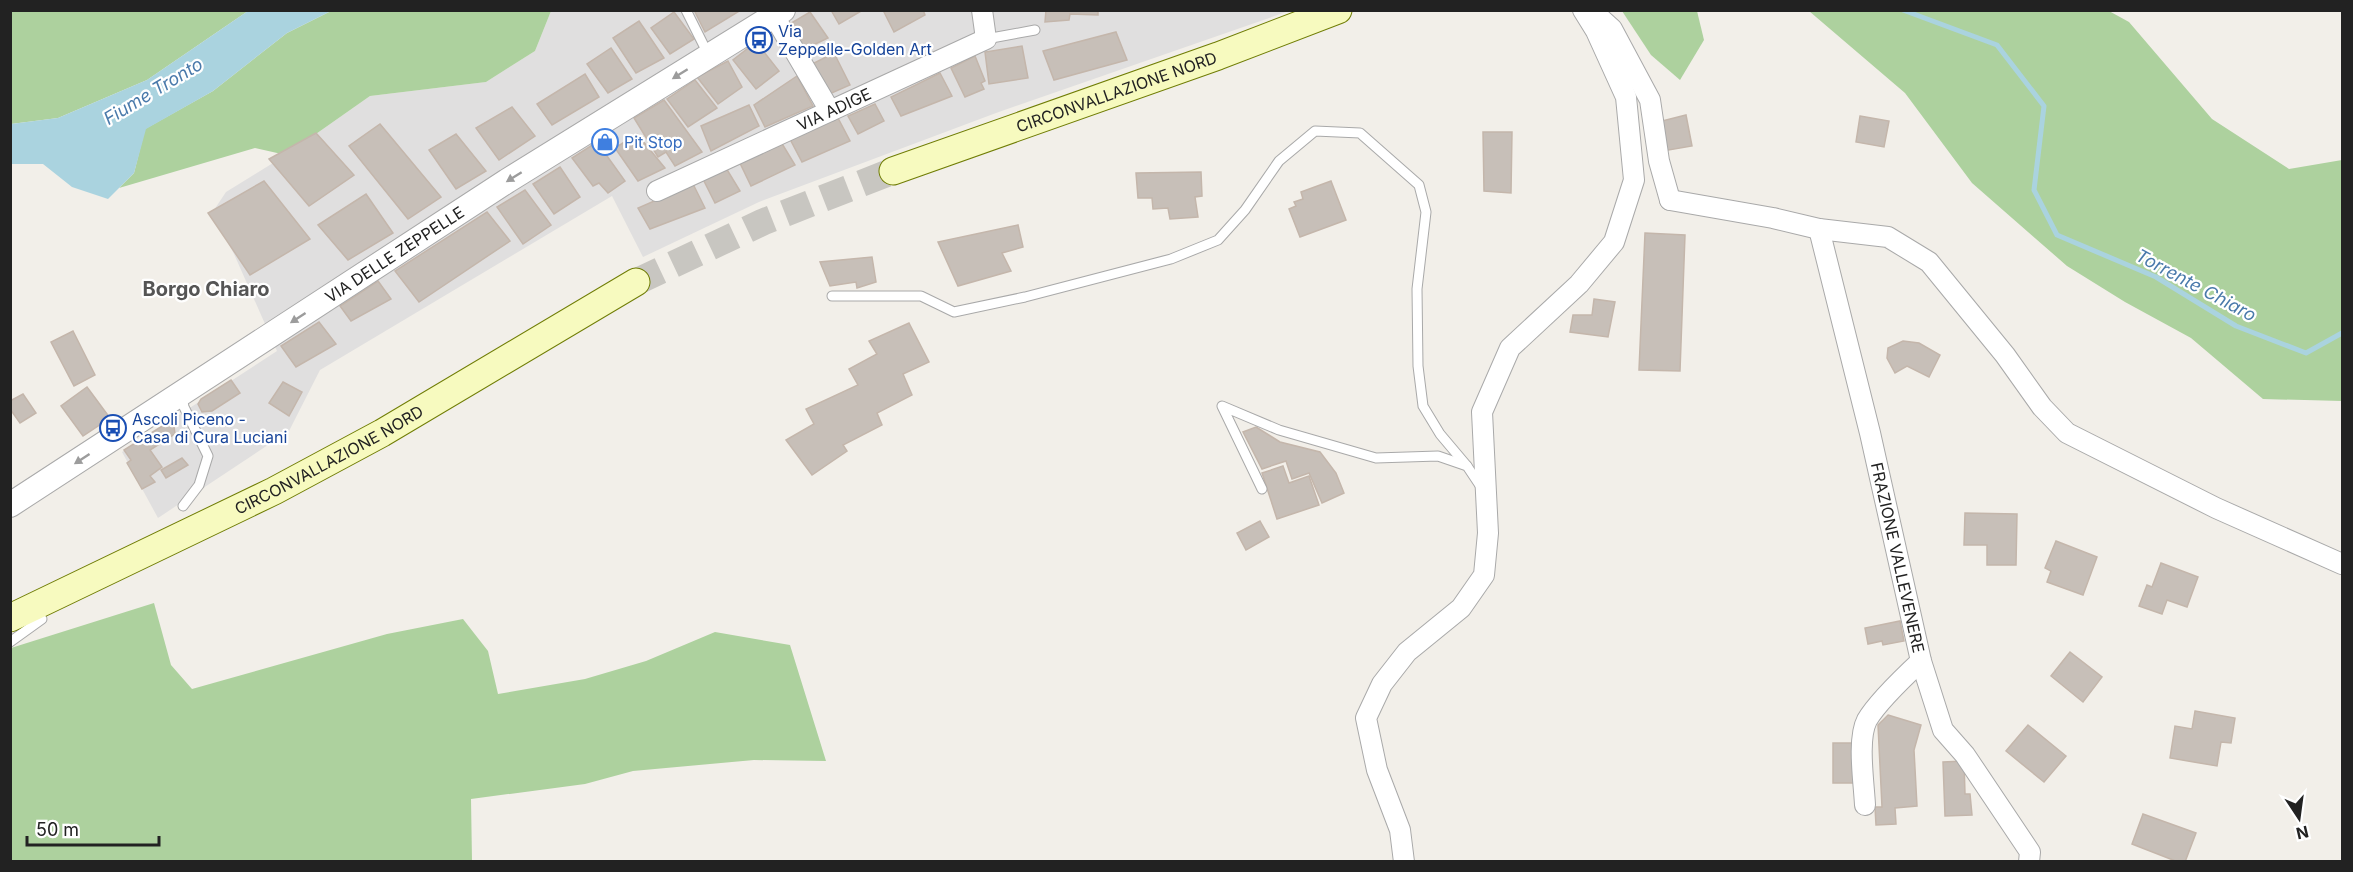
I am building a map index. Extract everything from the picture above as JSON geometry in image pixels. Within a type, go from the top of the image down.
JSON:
[{"type":"main road","name":"CIRCONVALLAZIONE NORD","points":[[893,171],[1218,56],[1338,10]]},
{"type":"main road","name":"CIRCONVALLAZIONE NORD","points":[[10,618],[274,491],[382,433],[636,282]]},
{"type":"street","points":[[982,10],[986,39]]},
{"type":"street","points":[[1404,861],[1400,830],[1377,770],[1366,718],[1382,684],[1407,652],[1461,608],[1484,575],[1488,533],[1482,412],[1509,348],[1579,284],[1614,242],[1634,180],[1626,97],[1596,31],[1583,10]]},
{"type":"street","points":[[1591,10],[1612,29],[1650,100],[1659,161],[1670,200],[1773,218],[1819,229],[1888,237],[1929,262],[2005,355],[2042,406],[2067,433],[2216,508],[2343,564]]},
{"type":"street","name":"VIA DELLE ZEPPELLE","points":[[10,505],[507,180],[779,13]]},
{"type":"street","points":[[779,13],[830,111]]},
{"type":"street","name":"VIA ADIGE","points":[[657,191],[986,39]]},
{"type":"street","name":"FRAZIONE VALLEVENERE","points":[[1819,229],[1870,433],[1921,661],[1943,730],[1965,756],[2030,852],[2029,861]]},
{"type":"street","points":[[1865,805],[1862,737],[1867,720],[1901,680],[1921,661]]},
{"type":"lane","points":[[686,10],[709,56]]},
{"type":"lane","points":[[986,39],[1035,30]]},
{"type":"lane","points":[[832,296],[921,296],[954,312],[1025,297],[1171,259],[1218,240],[1245,210],[1279,161],[1316,131],[1360,133],[1419,185],[1426,212],[1417,289],[1418,366],[1423,406],[1440,434],[1467,466],[1485,494]]},
{"type":"lane","points":[[181,394],[184,407],[208,456],[199,484],[183,506]]},
{"type":"lane","points":[[1262,489],[1222,406],[1279,430],[1377,458],[1438,456],[1467,466]]},
{"type":"lane","points":[[10,642],[42,620]]},
{"type":"shaded area","points":[[551,11],[1289,11],[996,113],[759,202],[643,257],[612,196],[320,370],[289,431],[158,518],[122,452],[277,351],[234,254],[212,213],[226,192],[286,155],[370,96],[486,82],[535,51]]},
{"type":"green space","points":[[10,11],[248,11],[147,80],[58,118],[11,124]]},
{"type":"green space","points":[[331,11],[551,11],[535,51],[486,82],[370,96],[286,155],[255,148],[119,188],[134,173],[145,129],[213,91],[287,33]]},
{"type":"green space","points":[[1622,11],[1697,11],[1704,40],[1680,80],[1651,55]]},
{"type":"green space","points":[[1809,11],[2109,11],[2129,22],[2212,119],[2289,169],[2342,160],[2342,401],[2263,399],[2191,338],[2125,302],[2067,266],[1972,183],[1905,93]]},
{"type":"green space","points":[[154,603],[171,665],[192,689],[387,634],[463,619],[488,651],[498,694],[585,679],[646,661],[715,632],[790,645],[826,761],[754,760],[633,771],[585,784],[471,799],[472,861],[11,861],[11,648]]},
{"type":"water","name":"Fiume Tronto","points":[[248,11],[331,11],[287,33],[213,91],[146,129],[134,173],[108,199],[72,187],[43,164],[11,164],[11,124],[58,118],[147,80]]},
{"type":"building","points":[[694,10],[741,10],[705,32]]},
{"type":"building","points":[[831,10],[863,10],[839,24]]},
{"type":"building","points":[[883,10],[923,10],[925,15],[894,32]]},
{"type":"building","points":[[1046,10],[1098,10],[1098,15],[1070,14],[1069,20],[1045,22]]},
{"type":"building","points":[[674,12],[694,39],[670,54],[651,28]]},
{"type":"building","points":[[810,12],[828,38],[805,49],[788,25]]},
{"type":"building","points":[[639,21],[664,58],[636,73],[613,38]]},
{"type":"building","points":[[1116,32],[1127,60],[1054,80],[1043,51]]},
{"type":"building","points":[[756,42],[779,71],[756,89],[733,60]]},
{"type":"building","points":[[1022,46],[1028,78],[989,84],[985,52]]},
{"type":"building","points":[[611,48],[632,79],[608,93],[587,64]]},
{"type":"building","points":[[834,53],[850,85],[827,95],[810,65]]},
{"type":"building","points":[[975,56],[985,81],[981,83],[984,89],[965,97],[951,68]]},
{"type":"building","points":[[728,61],[742,87],[718,104],[697,77]]},
{"type":"building","points":[[940,73],[952,96],[901,116],[891,97]]},
{"type":"building","points":[[585,74],[599,97],[552,125],[537,104]]},
{"type":"building","points":[[797,76],[813,106],[765,127],[754,105]]},
{"type":"building","points":[[695,80],[717,108],[688,127],[667,99]]},
{"type":"building","points":[[664,100],[702,152],[675,166],[666,152],[658,157],[634,118]]},
{"type":"building","points":[[875,104],[884,121],[858,134],[848,116]]},
{"type":"building","points":[[749,105],[759,126],[711,151],[701,126]]},
{"type":"building","points":[[512,107],[535,136],[499,160],[476,128]]},
{"type":"building","points":[[1686,115],[1692,146],[1663,151],[1658,122]]},
{"type":"building","points":[[1860,116],[1889,121],[1884,147],[1856,142]]},
{"type":"building","points":[[838,118],[850,141],[802,162],[790,139]]},
{"type":"building","points":[[380,124],[441,197],[408,219],[349,146]]},
{"type":"building","points":[[1483,132],[1512,132],[1511,193],[1484,191]]},
{"type":"building","points":[[316,133],[354,175],[309,206],[269,159]]},
{"type":"building","points":[[456,134],[486,171],[456,189],[429,150]]},
{"type":"building","points":[[637,134],[665,168],[638,181],[615,148]]},
{"type":"building","points":[[597,142],[625,181],[608,193],[599,183],[593,186],[572,158]]},
{"type":"building","points":[[781,142],[795,165],[751,186],[739,161]]},
{"type":"building","points":[[560,167],[580,197],[554,214],[533,184]]},
{"type":"building","points":[[726,168],[740,191],[715,203],[703,179]]},
{"type":"building","points":[[1201,172],[1202,196],[1195,197],[1198,217],[1170,219],[1168,208],[1153,209],[1152,198],[1138,198],[1136,173]]},
{"type":"building","points":[[264,181],[310,239],[250,275],[208,213]]},
{"type":"building","points":[[1331,181],[1346,220],[1300,237],[1289,209],[1296,206],[1294,202],[1303,199],[1301,192]]},
{"type":"building","points":[[693,184],[705,208],[650,229],[638,208]]},
{"type":"building","points":[[525,190],[551,225],[523,244],[497,207]]},
{"type":"building","points":[[366,194],[393,233],[348,260],[318,225]]},
{"type":"building","points":[[487,212],[510,241],[419,302],[395,271]]},
{"type":"building","points":[[1018,225],[1023,247],[1002,253],[1011,271],[958,286],[938,242]]},
{"type":"building","points":[[1645,233],[1685,235],[1680,371],[1639,370]]},
{"type":"building","points":[[872,257],[876,282],[857,288],[856,282],[830,286],[820,262]]},
{"type":"building","points":[[378,281],[391,299],[351,321],[340,306]]},
{"type":"building","points":[[1594,299],[1615,302],[1608,337],[1570,332],[1573,315],[1592,315]]},
{"type":"building","points":[[319,322],[336,344],[296,367],[281,346]]},
{"type":"building","points":[[909,323],[929,362],[903,374],[912,395],[877,413],[882,425],[843,445],[847,451],[812,475],[786,440],[814,424],[806,409],[858,385],[849,369],[877,354],[869,341]]},
{"type":"building","points":[[73,331],[95,375],[74,386],[51,342]]},
{"type":"building","points":[[1903,341],[1919,343],[1940,355],[1929,377],[1907,366],[1895,373],[1887,358],[1888,348]]},
{"type":"building","points":[[231,380],[240,393],[212,411],[202,412],[198,404],[201,399]]},
{"type":"building","points":[[283,382],[302,392],[289,416],[269,403]]},
{"type":"building","points":[[87,387],[110,418],[83,436],[61,406]]},
{"type":"building","points":[[23,394],[36,413],[20,423],[10,409],[10,401]]},
{"type":"building","points":[[167,423],[171,423],[174,427],[175,434],[150,450],[162,467],[150,476],[155,482],[142,489],[127,463],[131,460],[124,450]]},
{"type":"building","points":[[1256,427],[1280,442],[1320,452],[1336,473],[1344,493],[1322,503],[1309,473],[1292,479],[1286,461],[1262,469],[1243,432]]},
{"type":"building","points":[[182,458],[188,465],[166,478],[161,470]]},
{"type":"building","points":[[1283,466],[1289,483],[1309,476],[1319,505],[1277,519],[1262,473]]},
{"type":"building","points":[[1965,513],[2017,514],[2016,565],[1987,565],[1987,545],[1964,545]]},
{"type":"building","points":[[1260,521],[1269,537],[1246,550],[1237,533]]},
{"type":"building","points":[[2056,541],[2097,557],[2083,595],[2047,582],[2051,571],[2045,568]]},
{"type":"building","points":[[2161,563],[2198,577],[2187,607],[2167,600],[2162,614],[2139,606],[2147,585],[2152,587]]},
{"type":"building","points":[[1900,621],[1904,641],[1883,645],[1882,641],[1868,644],[1865,628]]},
{"type":"building","points":[[2070,652],[2102,677],[2083,702],[2051,676]]},
{"type":"building","points":[[2195,711],[2235,718],[2231,743],[2221,742],[2217,766],[2170,758],[2175,726],[2192,729]]},
{"type":"building","points":[[1888,715],[1921,725],[1914,750],[1917,806],[1895,808],[1896,824],[1876,825],[1875,807],[1882,807],[1878,725]]},
{"type":"building","points":[[2028,725],[2066,756],[2044,782],[2006,751]]},
{"type":"building","points":[[1833,743],[1857,743],[1858,783],[1833,783]]},
{"type":"building","points":[[1964,761],[1965,794],[1970,794],[1972,815],[1945,816],[1943,762]]},
{"type":"building","points":[[2143,814],[2196,833],[2185,862],[2178,862],[2132,844]]},
{"type":"waterway","name":"Torrente Chiaro","points":[[1903,10],[1997,45],[2044,106],[2034,190],[2057,235],[2156,277],[2236,326],[2306,353],[2342,333]]},
{"type":"tunnel","points":[[636,282],[763,222],[893,171]]},
{"type":"place","name":"Via Zeppelle-Golden Art","points":[[759,40]]},
{"type":"place","name":"Pit Stop","points":[[605,142]]},
{"type":"place","name":"Ascoli Piceno - Casa di Cura Luciani","points":[[113,428]]},
{"type":"district","name":"Borgo Chiaro","points":[[206,289]]}]
